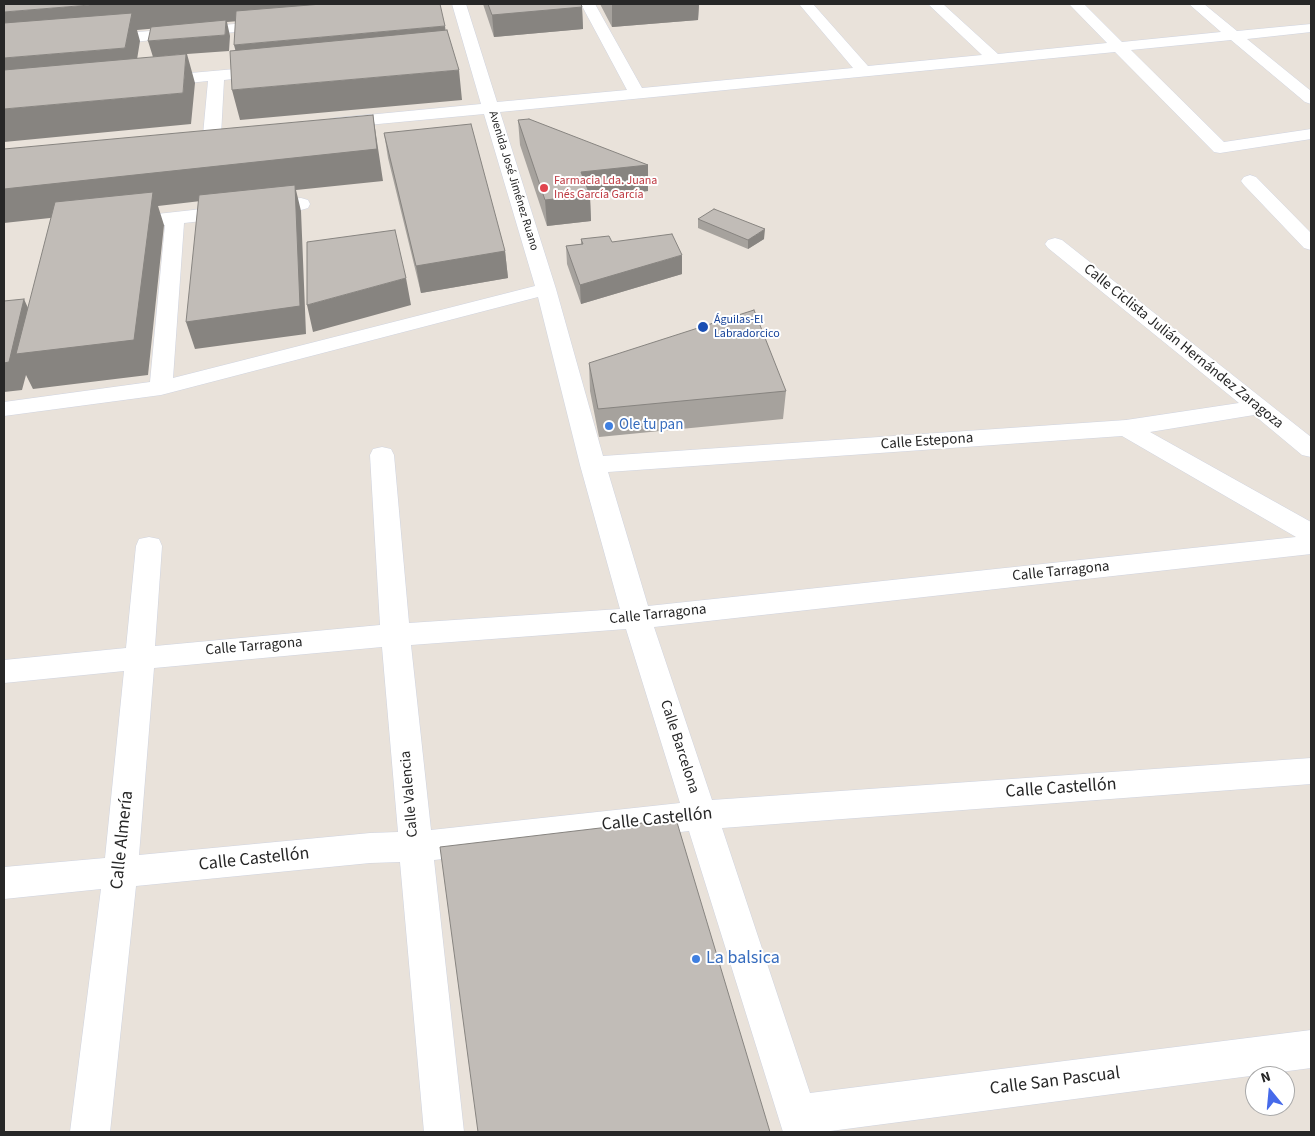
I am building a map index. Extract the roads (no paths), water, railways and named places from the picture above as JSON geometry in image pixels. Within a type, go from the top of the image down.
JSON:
[{"type":"street","points":[[588,4],[637,93]]},
{"type":"street","points":[[806,4],[864,71]]},
{"type":"street","points":[[936,4],[994,58]]},
{"type":"street","points":[[1076,4],[1220,148],[1311,134]]},
{"type":"street","points":[[1196,4],[1311,99]]},
{"type":"street","name":"Avenida José Jiménez Ruano","points":[[457,7],[492,108],[546,289],[564,358]]},
{"type":"street","points":[[83,42],[282,24]]},
{"type":"street","points":[[318,125],[1233,34],[1311,28]]},
{"type":"street","points":[[454,54],[473,52]]},
{"type":"street","points":[[139,82],[285,69]]},
{"type":"street","points":[[212,135],[216,76]]},
{"type":"street","points":[[192,137],[231,133]]},
{"type":"street","points":[[1250,181],[1311,244]]},
{"type":"street","points":[[137,222],[301,204]]},
{"type":"street","points":[[161,388],[175,218]]},
{"type":"street","name":"Calle Ciclista Julián Hernández Zaragoza","points":[[1055,244],[1311,449]]},
{"type":"street","points":[[4,409],[161,388],[546,289]]},
{"type":"street","name":"Calle Barcelona","points":[[564,358],[637,618],[801,1124]]},
{"type":"street","name":"Calle Estepona","points":[[593,465],[1126,428],[1260,407]]},
{"type":"street","points":[[1126,428],[1311,534]]},
{"type":"street","name":"Calle Valencia","points":[[382,455],[395,635],[444,1132]]},
{"type":"street","name":"Calle Tarragona","points":[[4,671],[395,635],[637,618],[1311,545]]},
{"type":"street","name":"Calle Almería","points":[[90,1132],[120,872],[141,657],[149,546]]},
{"type":"street","name":"Calle Castellón","points":[[4,883],[370,848],[415,847],[701,815],[1311,771]]},
{"type":"street","name":"Calle San Pascual","points":[[801,1124],[1311,1049]]},
{"type":"place","name":"Farmacia Lda. Juana Inés García García","points":[[544,188]]},
{"type":"place","name":"Águilas-El Labradorcico","points":[[703,327]]},
{"type":"place","name":"Ole tu pan","points":[[609,426]]},
{"type":"place","name":"La balsica","points":[[696,959]]}]
